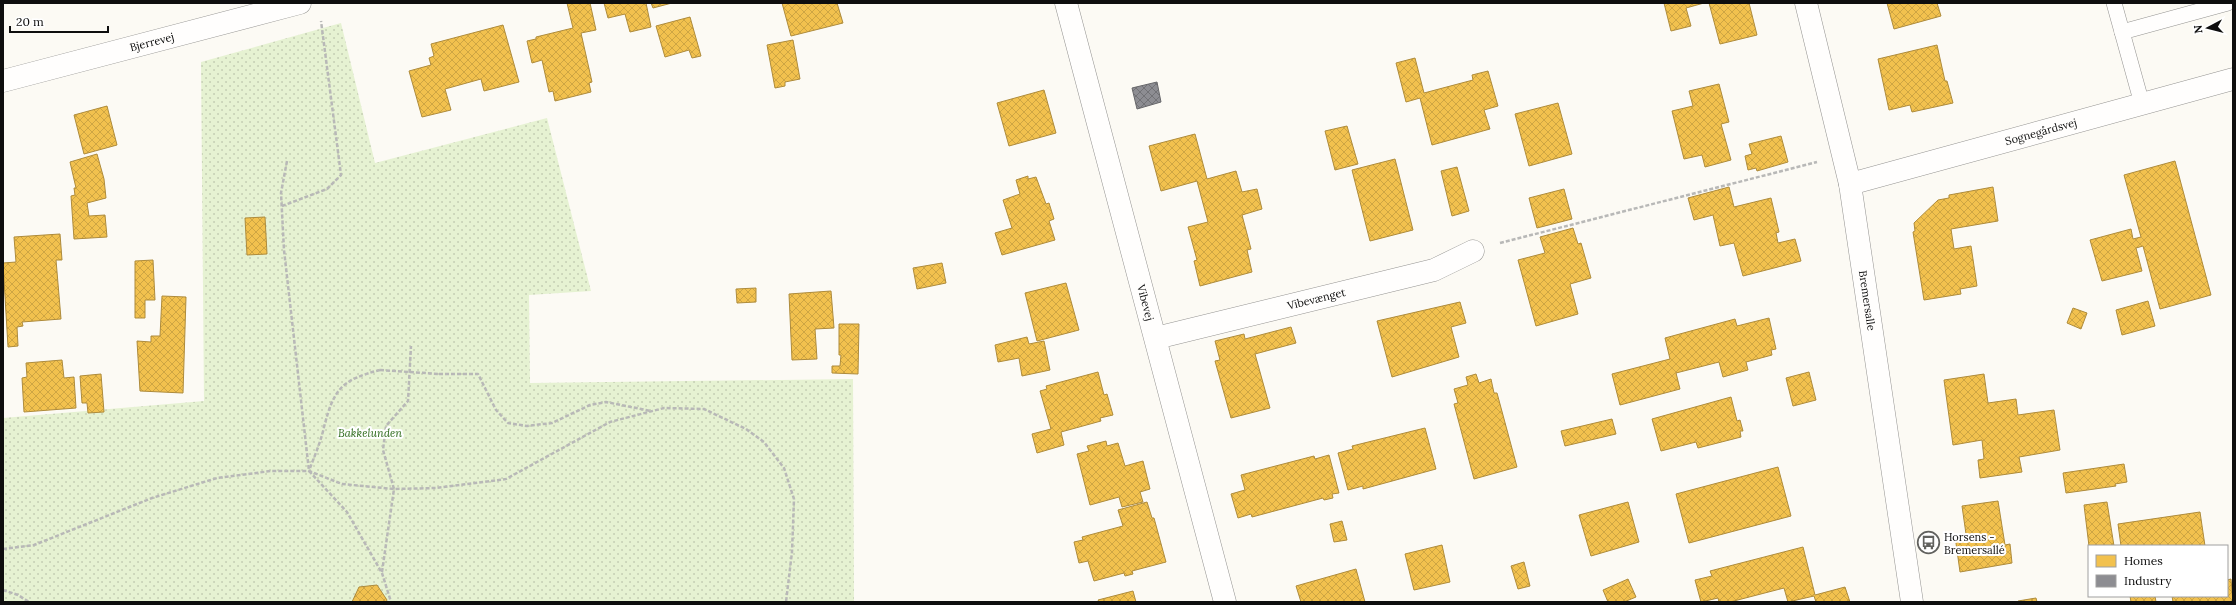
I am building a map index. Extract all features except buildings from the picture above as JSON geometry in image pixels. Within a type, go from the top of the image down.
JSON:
[{"type":"street","name":"Bjerrevej","points":[[3,81],[300,3]]},
{"type":"street","name":"Vibevej","points":[[1066,3],[1225,602]]},
{"type":"street","name":"Bremersalle","points":[[1806,3],[1850,184],[1912,602]]},
{"type":"street","name":"Sognegårdsvej","points":[[1850,184],[2233,79]]},
{"type":"street","name":"Vibevænget","points":[[1156,338],[1434,270],[1473,251]]},
{"type":"lane","points":[[2114,3],[2142,104]]},
{"type":"lane","points":[[2122,32],[2228,3]]},
{"type":"path","points":[[282,206],[327,189],[341,175],[321,19]]},
{"type":"path","points":[[1473,251],[1615,212],[1842,155]]},
{"type":"path","points":[[287,162],[281,193],[284,250],[309,471],[347,512],[382,573],[391,602]]},
{"type":"path","points":[[382,573],[394,489],[383,450],[386,426],[408,401],[411,346]]},
{"type":"path","points":[[309,471],[324,428],[329,405],[338,390],[357,376],[380,370],[439,374],[478,374],[496,410],[508,423],[527,426],[552,423],[570,413],[590,405],[606,402],[654,411]]},
{"type":"path","points":[[3,549],[7,550],[34,545],[93,523],[152,498],[217,478],[271,471],[309,471],[342,484],[394,489],[436,488],[506,479],[610,422],[664,408],[704,409],[746,429],[764,442],[784,468],[794,499],[792,552],[786,602]]},
{"type":"path","points":[[3,590],[18,595],[29,602]]},
{"type":"green space","name":"Bakkelunden","points":[[341,23],[375,163],[547,118],[591,291],[529,295],[530,383],[853,379],[854,602],[3,602],[3,418],[204,401],[201,62]]},
{"type":"place","name":"Horsens - Bremersallé","points":[[1929,543]]}]
